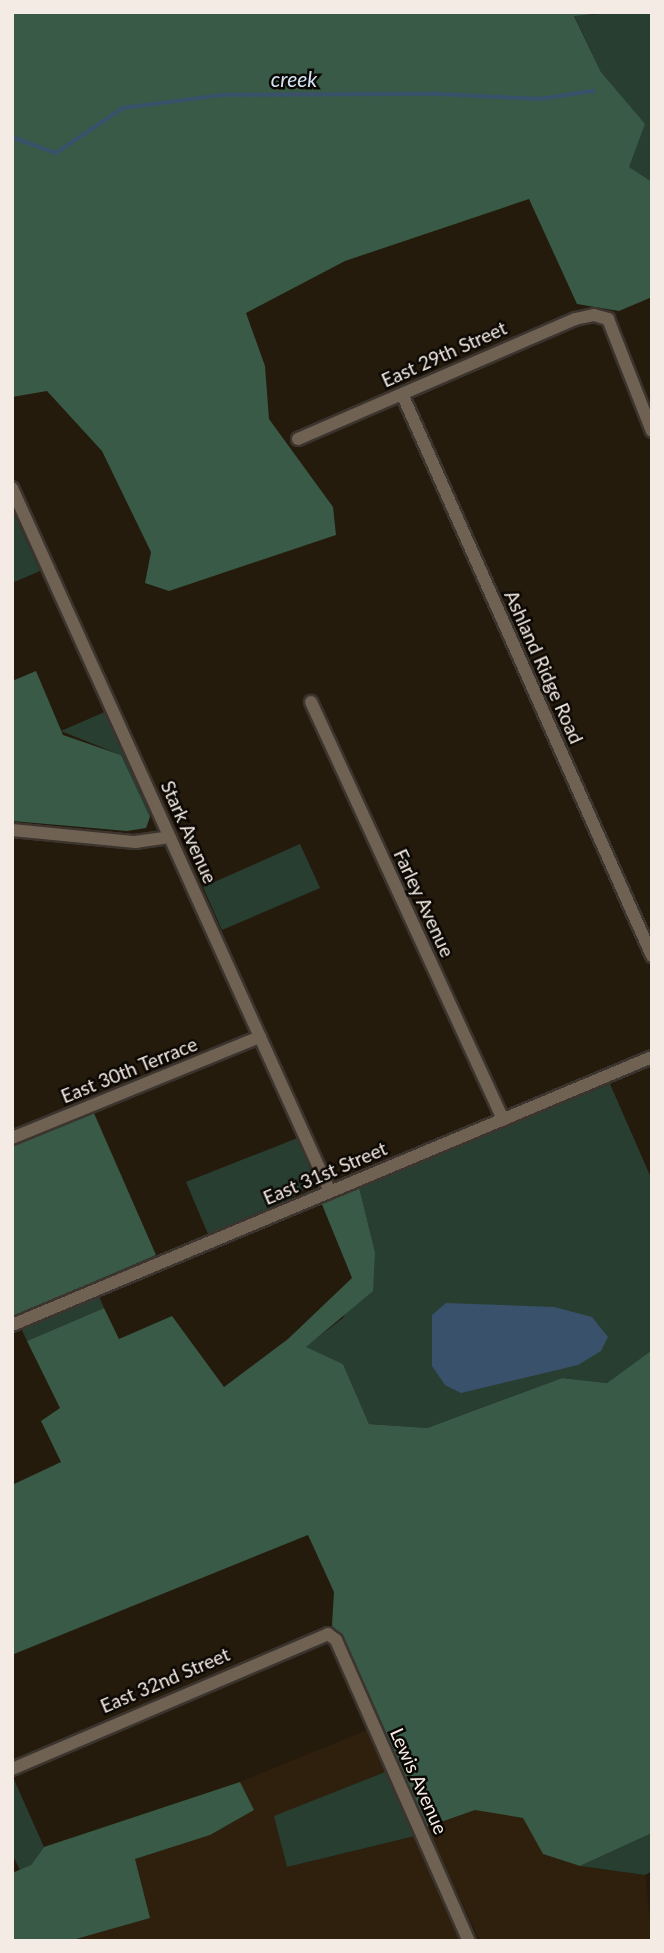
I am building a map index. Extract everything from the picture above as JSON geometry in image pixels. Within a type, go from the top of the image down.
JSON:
[{"type":"street","name":"East 29th Street","points":[[298,439],[575,318],[608,319],[652,431]]},
{"type":"street","name":"Ashland Ridge Road","points":[[402,394],[652,956]]},
{"type":"street","name":"Stark Avenue","points":[[12,488],[330,1192]]},
{"type":"street","name":"Farley Avenue","points":[[311,702],[503,1119]]},
{"type":"street","points":[[12,830],[135,842],[170,837]]},
{"type":"street","name":"East 30th Terrace","points":[[12,1138],[260,1037]]},
{"type":"street","name":"East 31st Street","points":[[12,1325],[652,1057]]},
{"type":"street","name":"East 32nd Street","points":[[12,1769],[320,1635],[333,1638]]},
{"type":"street","name":"Lewis Avenue","points":[[333,1638],[469,1941]]},
{"type":"shaded area","points":[[367,1730],[385,1772],[275,1816],[287,1867],[415,1836],[463,1941],[69,1941],[149,1918],[135,1859],[210,1835],[254,1810],[240,1782]]},
{"type":"shaded area","points":[[475,1810],[523,1818],[543,1854],[580,1866],[645,1875],[652,1941],[480,1941],[427,1828]]},
{"type":"green space","points":[[12,12],[612,12],[574,16],[601,72],[645,124],[629,167],[652,182],[652,297],[619,311],[577,304],[529,199],[345,261],[246,313],[265,366],[269,419],[333,507],[336,535],[169,591],[145,583],[151,552],[102,451],[47,391],[12,397]]},
{"type":"green space","points":[[652,12],[652,182],[628,167],[644,124],[601,72],[574,15]]},
{"type":"green space","points":[[12,509],[40,571],[12,583]]},
{"type":"green space","points":[[36,671],[63,735],[121,755],[150,817],[146,828],[127,831],[12,821],[12,681]]},
{"type":"green space","points":[[107,711],[150,806],[150,817],[121,755],[61,731]]},
{"type":"green space","points":[[300,844],[320,888],[222,930],[203,887]]},
{"type":"green space","points":[[610,1084],[652,1180],[652,1350],[607,1383],[562,1378],[427,1428],[369,1424],[343,1364],[305,1347],[343,1318],[375,1252],[359,1187]]},
{"type":"green space","points":[[93,1111],[156,1255],[12,1317],[12,1145]]},
{"type":"green space","points":[[300,1137],[314,1183],[290,1199],[208,1234],[186,1182]]},
{"type":"green space","points":[[359,1187],[375,1252],[373,1291],[306,1347],[343,1364],[369,1424],[427,1428],[562,1378],[607,1383],[652,1350],[652,1833],[580,1866],[543,1854],[523,1818],[475,1810],[427,1827],[332,1625],[334,1592],[308,1535],[14,1654],[12,1650],[12,1485],[61,1462],[41,1421],[60,1408],[27,1341],[104,1308],[119,1339],[172,1316],[224,1387],[288,1339],[352,1278],[321,1202]]},
{"type":"green space","points":[[98,1294],[104,1308],[27,1341],[21,1328]]},
{"type":"green space","points":[[385,1772],[415,1836],[287,1867],[274,1816]]},
{"type":"green space","points":[[12,1775],[44,1847],[31,1865],[20,1870],[12,1854]]},
{"type":"green space","points":[[240,1782],[254,1810],[210,1835],[135,1859],[150,1918],[69,1941],[12,1941],[12,1873],[31,1865],[44,1847]]},
{"type":"green space","points":[[652,1833],[652,1871],[645,1875],[580,1866]]},
{"type":"water","points":[[446,1303],[554,1307],[592,1317],[608,1337],[601,1351],[578,1365],[461,1393],[445,1385],[432,1366],[432,1315]]},
{"type":"waterway","name":"creek","points":[[12,137],[56,153],[123,108],[222,95],[437,94],[540,99],[593,91]]}]
